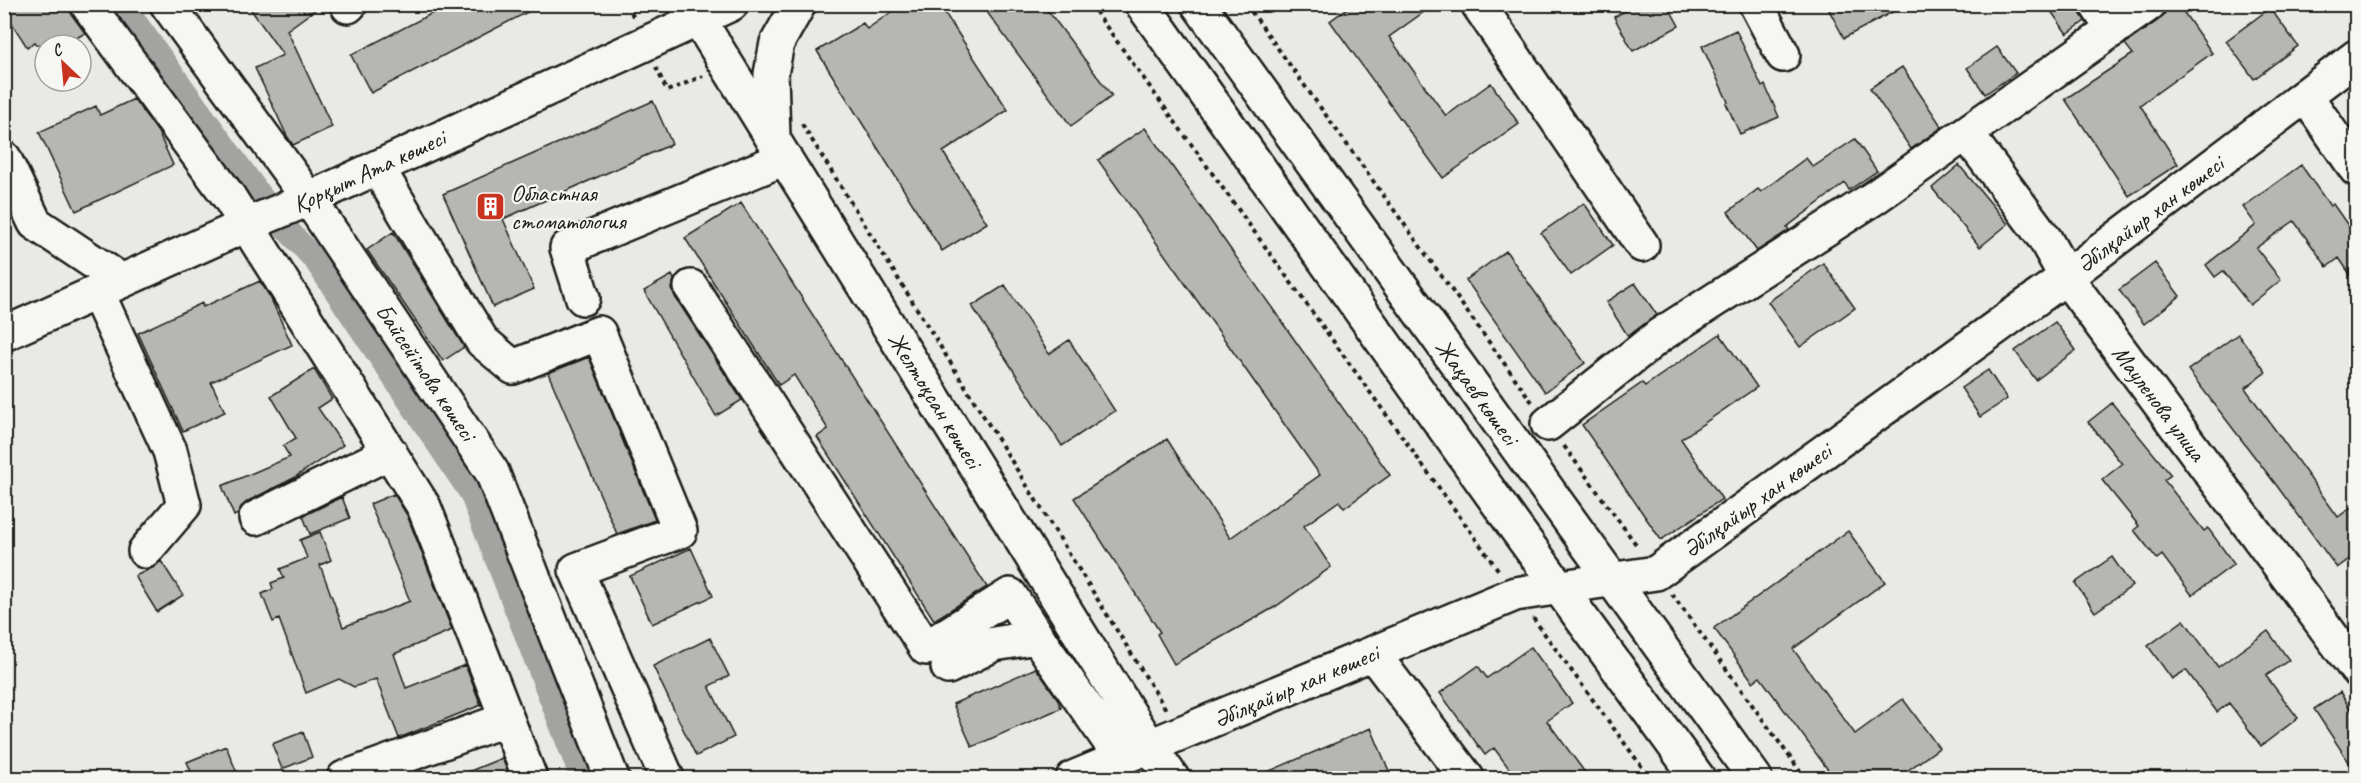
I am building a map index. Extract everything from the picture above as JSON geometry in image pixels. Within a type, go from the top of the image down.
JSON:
[{"type":"street","points":[[87,4],[229,197],[424,507],[530,778]]},
{"type":"street","name":"Байсейітова көшесі","points":[[167,4],[309,199],[492,471],[612,778]]},
{"type":"street","name":"Қорқыт Ата көшесі","points":[[4,334],[309,199],[693,10],[731,4]]},
{"type":"street","points":[[583,298],[567,248],[779,148],[771,74],[777,43],[799,4]]},
{"type":"street","name":"Жақаев көшесі","points":[[1142,4],[1698,778]]},
{"type":"street","name":"Жақаев көшесі","points":[[1198,4],[1755,778]]},
{"type":"street","points":[[1478,4],[1642,245]]},
{"type":"street","points":[[1756,4],[1783,55]]},
{"type":"street","points":[[1548,424],[1660,335],[1874,198],[1966,134],[2104,17],[2149,4]]},
{"type":"street","name":"Желтоқсан көшесі","points":[[693,10],[779,148],[1136,753],[1172,778]]},
{"type":"street","name":"Әбілқайыр хан көшесі","points":[[1073,778],[1181,735],[1515,594],[1656,573],[2066,277],[2356,57]]},
{"type":"street","points":[[2306,96],[2356,169]]},
{"type":"street","name":"Мауленова улица","points":[[1966,134],[2045,239],[2066,277],[2356,669]]},
{"type":"street","points":[[4,158],[34,223],[110,287],[170,451],[184,505],[146,551]]},
{"type":"street","points":[[377,167],[482,341],[513,367],[599,333],[680,531],[576,570],[667,778]]},
{"type":"street","points":[[691,287],[926,648],[1010,595],[1037,637],[1136,753]]},
{"type":"street","points":[[256,518],[390,452]]},
{"type":"street","points":[[948,667],[994,644],[1037,637]]},
{"type":"street","points":[[1373,654],[1467,778]]},
{"type":"street","points":[[344,778],[507,719]]},
{"type":"path","points":[[1090,4],[1650,778]]},
{"type":"path","points":[[1246,4],[1805,778]]},
{"type":"path","points":[[796,115],[1181,735]]},
{"type":"building","points":[[4,4],[69,4],[72,15],[85,33],[33,33],[33,43],[27,47],[13,25]]},
{"type":"building","points":[[247,4],[323,4],[287,30],[332,127],[293,145],[255,68],[283,55]]},
{"type":"building","points":[[450,4],[543,4],[371,93],[351,55]]},
{"type":"building","points":[[903,4],[939,4],[1008,110],[943,152],[987,223],[942,251],[817,51],[863,23],[867,29]]},
{"type":"building","points":[[981,4],[1043,4],[1112,96],[1071,126]]},
{"type":"building","points":[[1353,4],[1435,4],[1389,37],[1446,116],[1491,83],[1519,124],[1443,178],[1330,21]]},
{"type":"building","points":[[1637,4],[1667,4],[1679,26],[1633,51],[1614,17]]},
{"type":"building","points":[[1839,4],[1907,4],[1844,38],[1829,10]]},
{"type":"building","points":[[2046,4],[2077,4],[2085,21],[2067,34]]},
{"type":"building","points":[[2173,4],[2178,4],[2212,53],[2140,105],[2178,164],[2129,196],[2065,99],[2133,54],[2125,44],[2160,19]]},
{"type":"building","points":[[2270,8],[2298,46],[2254,79],[2226,41]]},
{"type":"building","points":[[1736,30],[1762,87],[1765,85],[1779,117],[1740,134],[1702,46]]},
{"type":"building","points":[[1997,47],[2016,73],[1985,94],[1967,68]]},
{"type":"building","points":[[1902,67],[1942,127],[1911,149],[1870,88]]},
{"type":"building","points":[[134,99],[158,132],[173,165],[76,211],[39,132],[96,106],[100,115]]},
{"type":"building","name":"Областная стоматология","points":[[653,101],[672,144],[503,219],[534,289],[493,307],[443,194]]},
{"type":"building","points":[[1145,128],[1390,475],[1344,508],[1339,501],[1304,526],[1331,567],[1275,607],[1174,664],[1157,634],[1160,632],[1074,498],[1167,439],[1230,538],[1320,475],[1098,160]]},
{"type":"building","points":[[1855,139],[1877,171],[1849,190],[1845,183],[1787,227],[1789,230],[1757,251],[1728,212],[1758,189],[1761,192],[1806,158],[1813,167]]},
{"type":"building","points":[[1959,165],[2008,224],[1980,247],[1932,188]]},
{"type":"building","points":[[2301,165],[2330,206],[2333,204],[2356,237],[2356,283],[2339,258],[2327,267],[2294,221],[2256,248],[2281,280],[2250,305],[2223,271],[2215,277],[2206,265],[2256,225],[2243,207]]},
{"type":"building","points":[[741,203],[987,587],[934,620],[817,437],[828,429],[794,375],[779,385],[685,238]]},
{"type":"building","points":[[1584,203],[1613,245],[1571,275],[1541,233]]},
{"type":"building","points":[[393,232],[464,347],[443,361],[367,250]]},
{"type":"building","points":[[1506,251],[1585,363],[1545,392],[1466,280]]},
{"type":"building","points":[[1823,263],[1855,308],[1800,347],[1768,302]]},
{"type":"building","points":[[2155,263],[2180,296],[2144,324],[2119,290]]},
{"type":"building","points":[[672,275],[674,279],[672,289],[675,297],[742,400],[716,416],[644,291]]},
{"type":"building","points":[[260,281],[292,345],[211,382],[225,412],[183,431],[138,333],[202,303],[203,307]]},
{"type":"building","points":[[1635,283],[1657,315],[1628,336],[1606,302]]},
{"type":"building","points":[[1005,285],[1049,354],[1069,340],[1115,411],[1062,446],[972,306]]},
{"type":"building","points":[[2055,322],[2076,350],[2036,380],[2015,351]]},
{"type":"building","points":[[1720,334],[1757,387],[1681,439],[1722,499],[1661,540],[1582,425],[1642,383],[1645,386]]},
{"type":"building","points":[[2238,334],[2266,372],[2245,388],[2338,517],[2356,504],[2356,554],[2337,568],[2188,370]]},
{"type":"building","points":[[589,357],[655,520],[617,534],[548,373]]},
{"type":"building","points":[[314,369],[332,399],[318,408],[343,445],[292,479],[248,501],[234,516],[222,486],[290,457],[283,446],[296,438],[271,396]]},
{"type":"building","points":[[1988,370],[2007,399],[1980,417],[1961,388]]},
{"type":"building","points":[[2112,403],[2171,475],[2164,480],[2204,531],[2208,528],[2234,564],[2192,595],[2162,555],[2157,559],[2134,530],[2139,526],[2102,480],[2122,464],[2088,422]]},
{"type":"building","points":[[394,494],[407,515],[452,630],[394,654],[406,688],[465,665],[481,705],[399,738],[376,679],[354,687],[339,679],[306,693],[279,619],[273,622],[262,594],[273,589],[271,583],[284,578],[280,569],[307,558],[300,540],[320,532],[331,560],[320,565],[343,627],[410,601],[370,504]]},
{"type":"building","points":[[342,497],[350,518],[310,534],[303,516]]},
{"type":"building","points":[[1848,531],[1885,582],[1793,649],[1855,734],[1903,699],[1939,748],[1897,778],[1834,778],[1760,677],[1753,682],[1714,628]]},
{"type":"building","points":[[691,548],[713,596],[652,624],[630,576]]},
{"type":"building","points":[[2112,557],[2132,586],[2095,612],[2075,583]]},
{"type":"building","points":[[161,561],[183,595],[157,612],[135,576]]},
{"type":"building","points":[[2184,620],[2218,667],[2268,631],[2289,660],[2266,676],[2298,718],[2261,746],[2229,703],[2217,712],[2186,670],[2172,679],[2148,646]]},
{"type":"building","points":[[710,638],[729,676],[709,686],[734,737],[696,756],[653,666]]},
{"type":"building","points":[[1531,647],[1572,703],[1547,721],[1589,778],[1516,778],[1494,748],[1485,755],[1440,693],[1478,666],[1487,678]]},
{"type":"building","points":[[1036,668],[1057,698],[1061,708],[972,747],[953,704]]},
{"type":"building","points":[[2340,692],[2356,718],[2356,773],[2314,709]]},
{"type":"building","points":[[1371,728],[1389,771],[1371,778],[1253,778]]},
{"type":"building","points":[[303,732],[312,757],[282,769],[272,744]]},
{"type":"building","points":[[226,746],[239,778],[194,778],[187,762]]},
{"type":"building","points":[[502,758],[510,778],[453,778]]},
{"type":"waterway","points":[[122,4],[274,215],[316,261],[471,493],[582,778]]},
{"type":"place","name":"Областная стоматология","points":[[490,207]]}]
